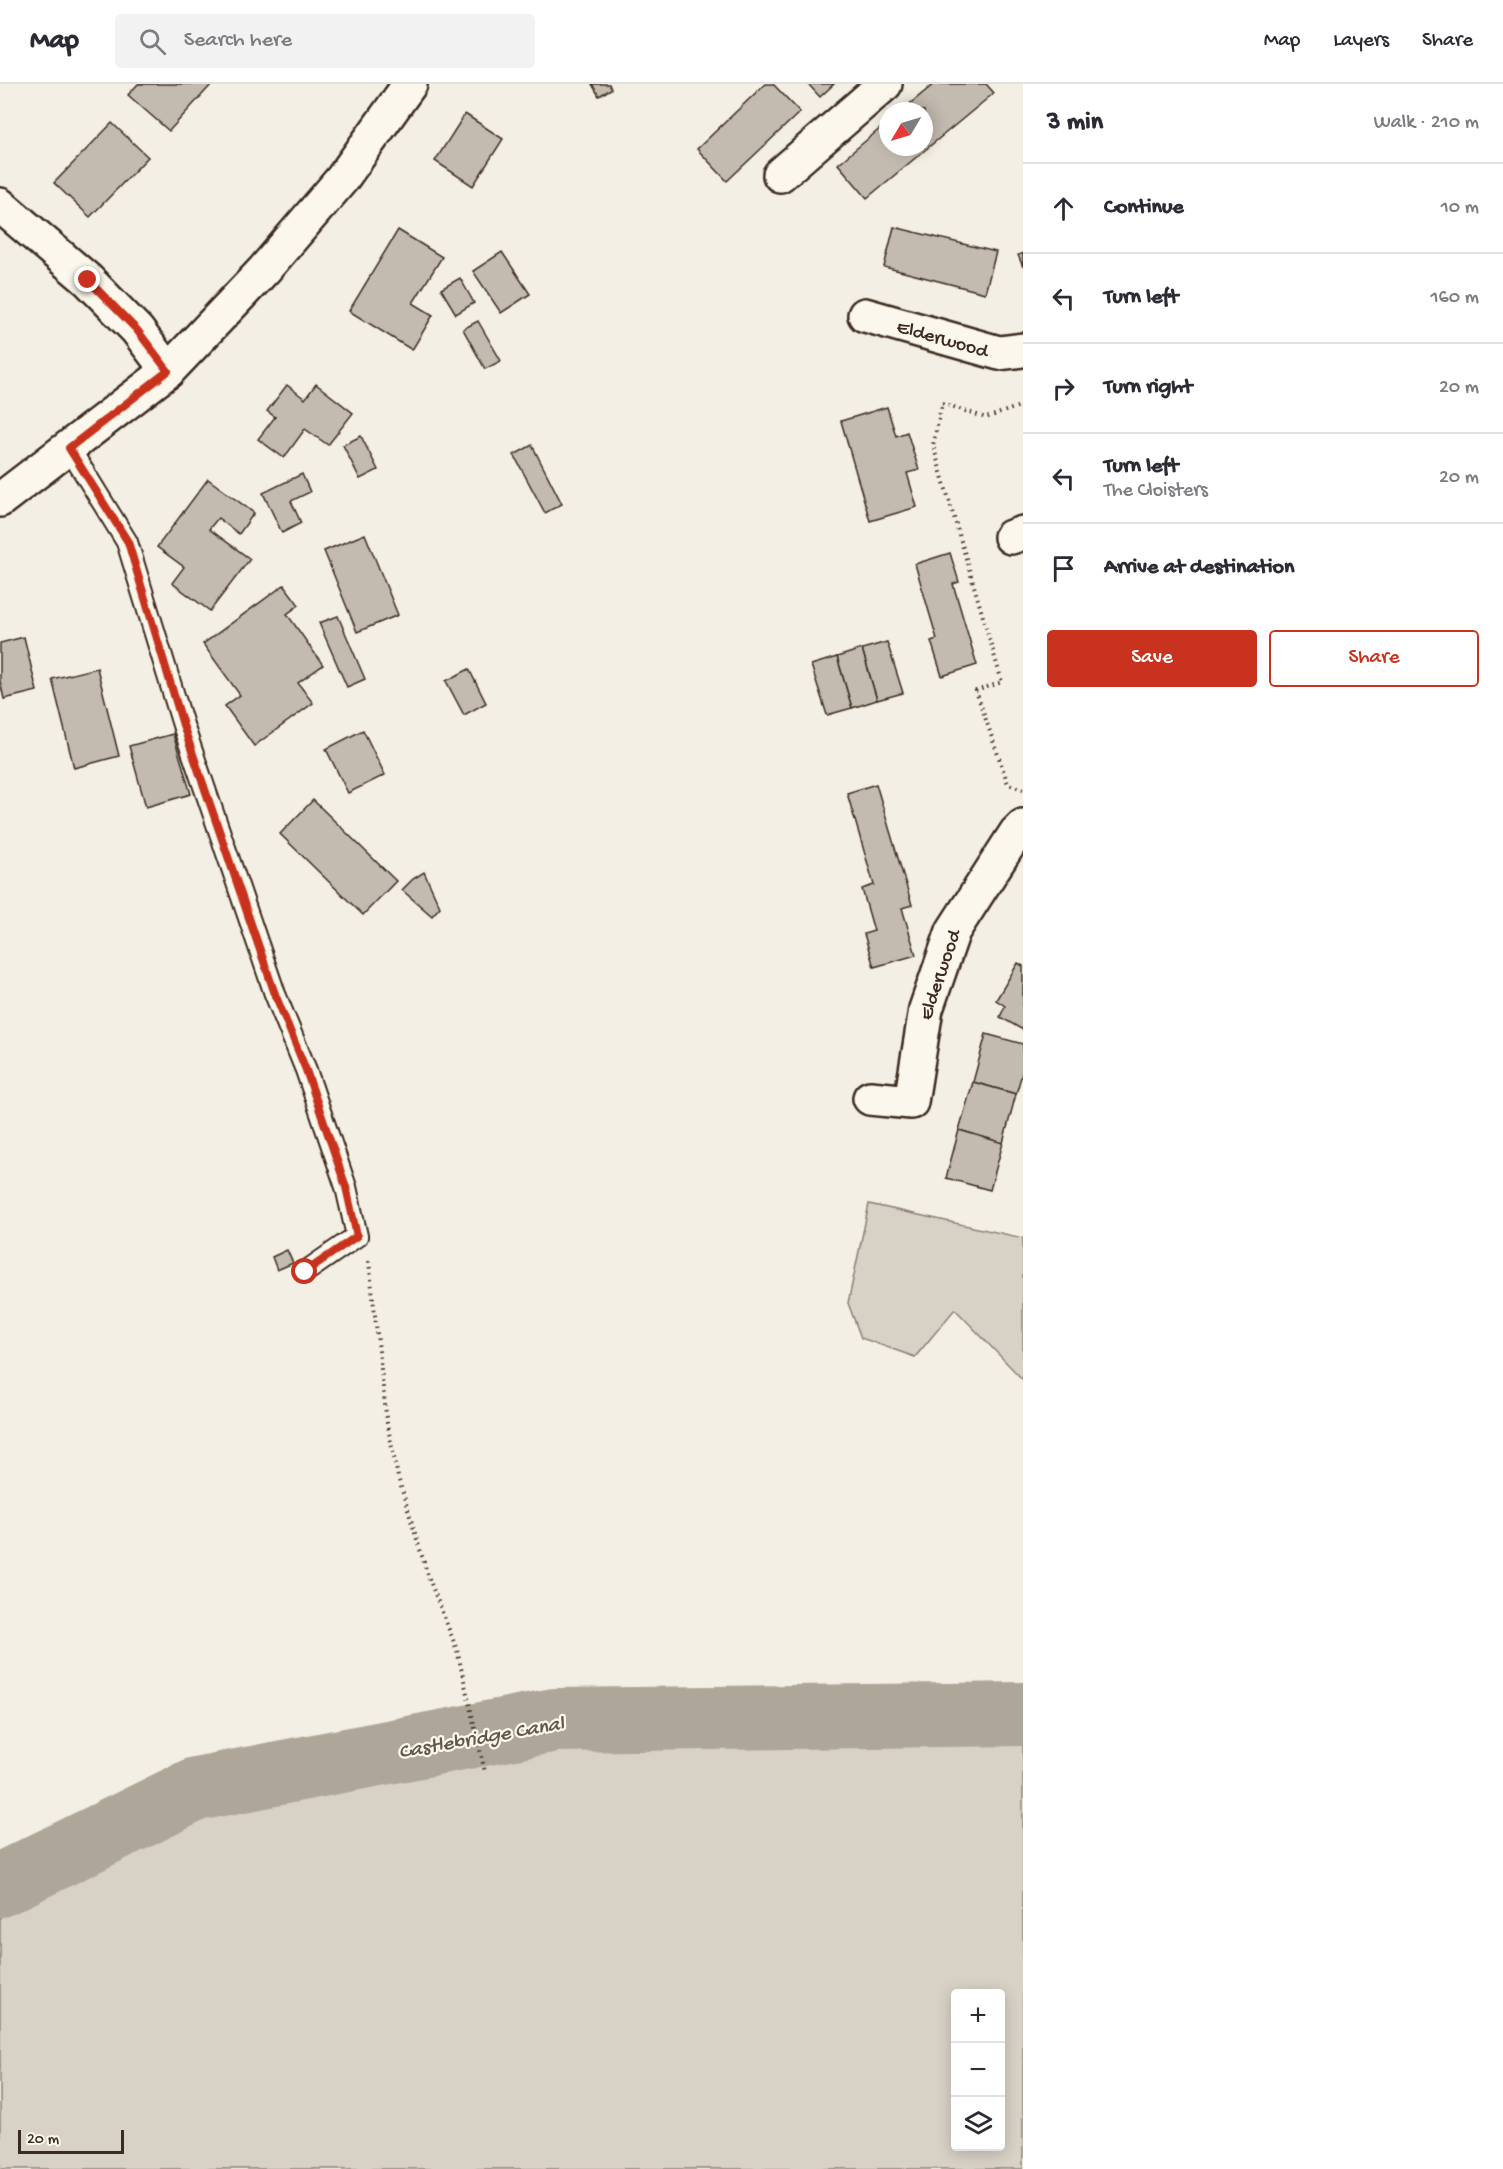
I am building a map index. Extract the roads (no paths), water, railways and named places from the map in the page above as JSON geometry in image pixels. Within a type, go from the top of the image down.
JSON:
[{"type":"street","points":[[0,500],[168,371],[264,270],[342,179],[410,84]]},
{"type":"street","points":[[780,175],[885,84]]},
{"type":"street","points":[[0,205],[88,280],[137,330],[168,371]]},
{"type":"street","name":"Elderwood","points":[[865,315],[999,352],[1023,350]]},
{"type":"street","name":"Elderwood","points":[[870,1098],[911,1102],[926,1009],[953,931],[1016,833],[1023,826]]},
{"type":"lane","points":[[69,448],[128,542],[183,725],[275,994],[306,1070],[346,1187],[357,1236],[305,1272]]},
{"type":"waterway","name":"Castlebridge Canal","points":[[0,1885],[196,1789],[555,1720],[1023,1714]]}]
